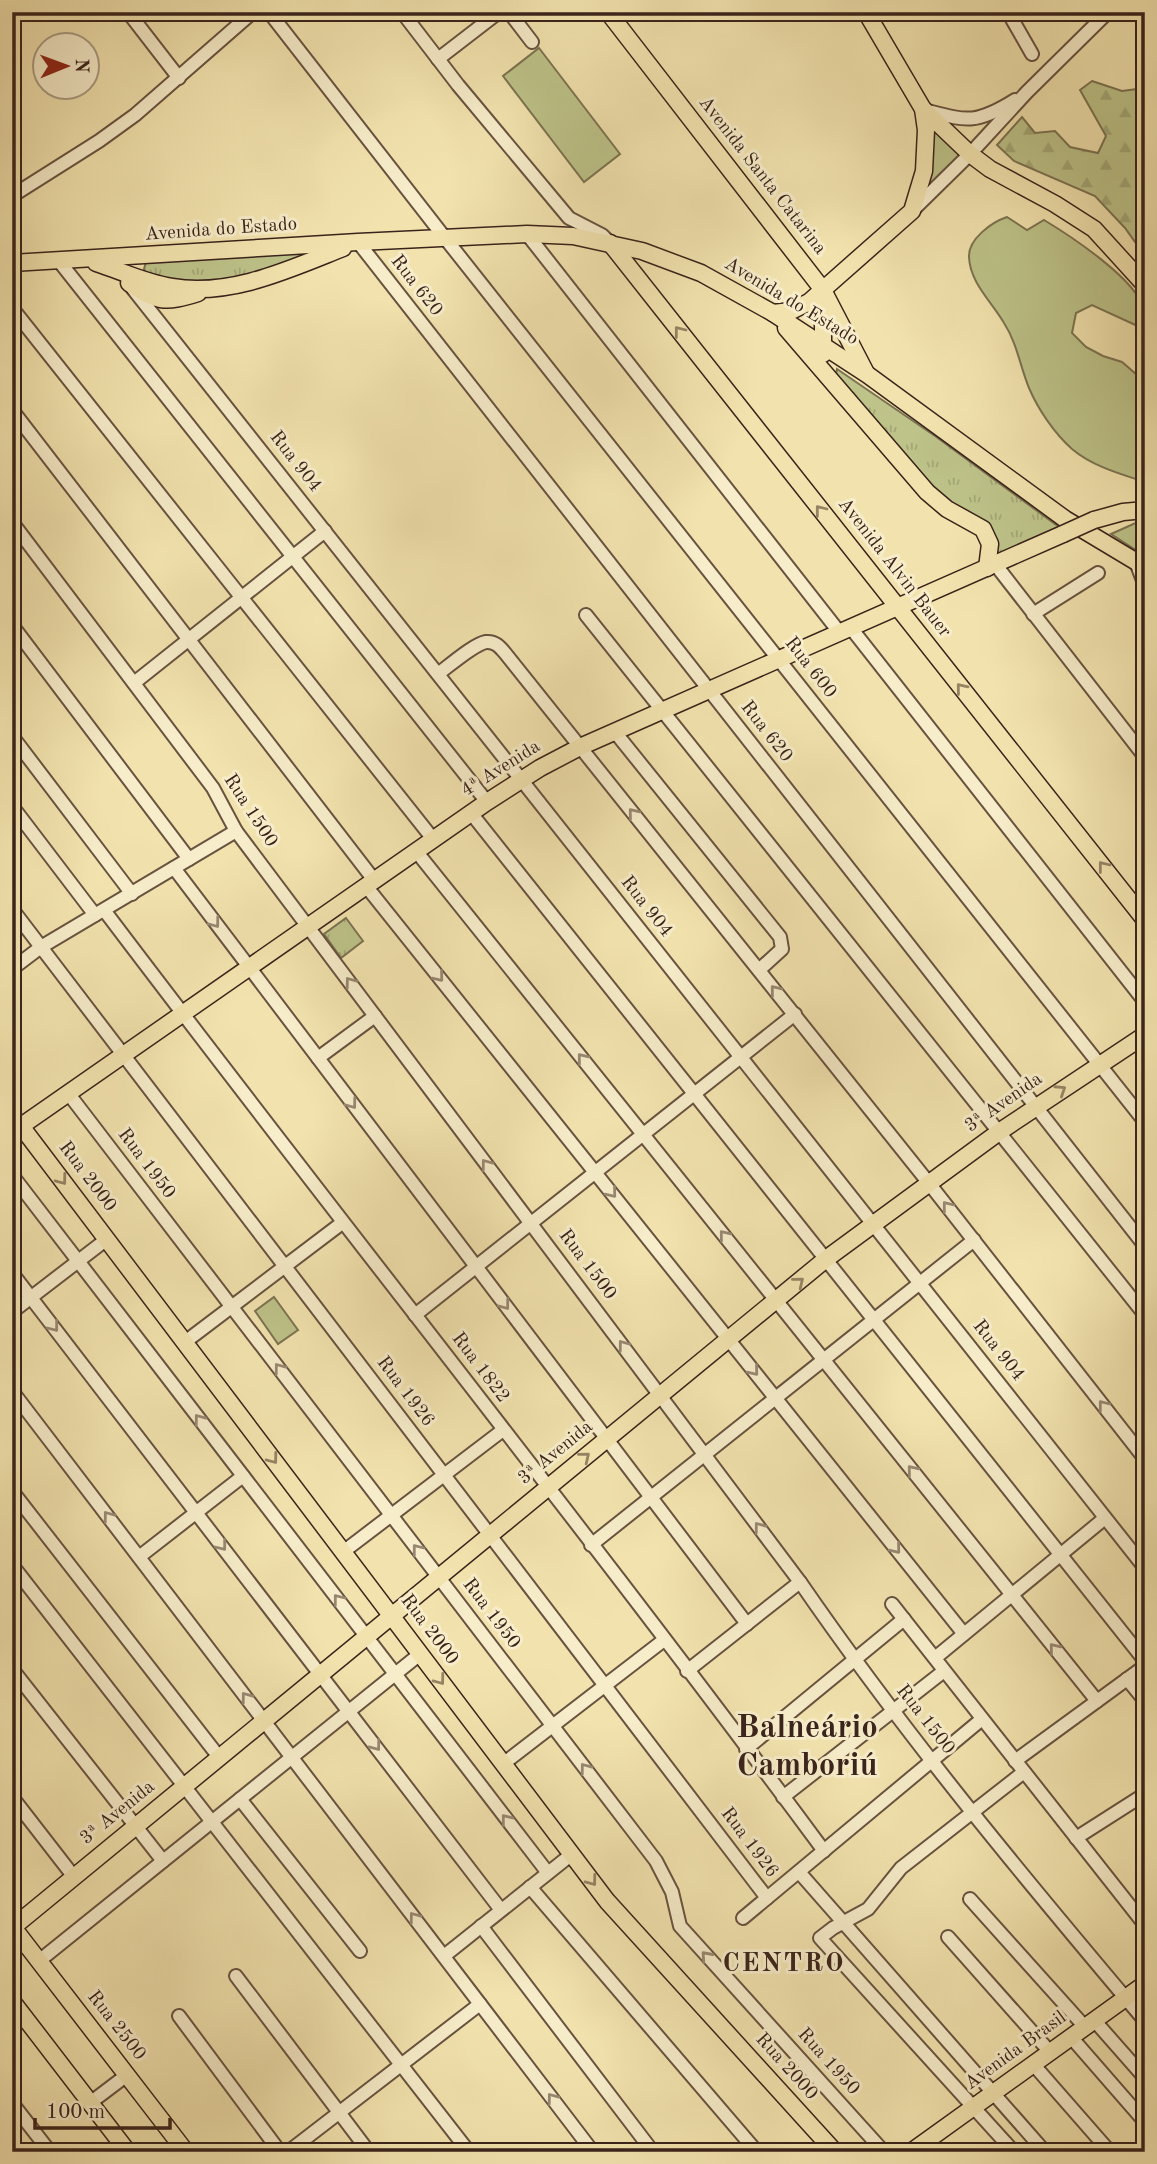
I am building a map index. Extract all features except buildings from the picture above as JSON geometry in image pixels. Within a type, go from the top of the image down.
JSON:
[{"type":"main road","name":"Avenida Santa Catarina","points":[[608,12],[823,290],[868,375]]},
{"type":"main road","points":[[866,12],[923,109],[970,154],[990,169],[1055,204],[1094,229],[1145,285]]},
{"type":"main road","points":[[923,109],[926,151],[922,181],[912,211],[799,308],[773,313],[927,492],[947,509],[983,529],[990,544],[991,566]]},
{"type":"main road","name":"Avenida do Estado","points":[[14,259],[87,260],[527,234],[573,236],[642,251],[701,273],[773,313],[868,375],[1044,504],[1141,565]]},
{"type":"main road","name":"Avenida do Estado","points":[[87,260],[174,288],[221,286],[277,274],[358,242]]},
{"type":"main road","name":"Avenida Alvin Bauer","points":[[610,243],[1145,920]]},
{"type":"main road","points":[[129,284],[150,299],[176,300],[221,286]]},
{"type":"main road","points":[[823,290],[823,371]]},
{"type":"main road","name":"4ª Avenida","points":[[15,1124],[68,1093],[521,779],[580,747],[1094,520],[1123,512],[1145,510]]},
{"type":"main road","name":"3ª Avenida","points":[[12,1927],[826,1259],[999,1132],[1145,1035]]},
{"type":"main road","name":"Rua 2000","points":[[15,1124],[107,1239],[627,1925],[835,2152]]},
{"type":"main road","name":"Rua 2500","points":[[12,1927],[186,2152]]},
{"type":"main road","name":"Avenida Brasil","points":[[911,2152],[1145,1984]]},
{"type":"main road","points":[[12,2001],[128,2152]]},
{"type":"street","points":[[128,12],[179,78]]},
{"type":"street","points":[[12,196],[110,134],[179,78],[253,12]]},
{"type":"street","name":"Rua 600","points":[[269,12],[444,238],[1145,1122]]},
{"type":"street","points":[[402,12],[569,218],[602,235],[610,243]]},
{"type":"street","points":[[438,59],[499,12]]},
{"type":"street","points":[[509,12],[532,42]]},
{"type":"street","points":[[1008,12],[1032,54]]},
{"type":"street","points":[[912,211],[1106,13]]},
{"type":"street","points":[[923,109],[962,119],[981,119],[1027,92]]},
{"type":"street","points":[[527,234],[1145,1002]]},
{"type":"street","name":"Rua 620","points":[[358,242],[1145,1246]]},
{"type":"street","points":[[59,261],[487,802]]},
{"type":"street","name":"Rua 904","points":[[118,270],[1145,1568]]},
{"type":"street","points":[[12,308],[433,839]]},
{"type":"street","points":[[12,410],[189,640],[370,883],[595,1172],[964,1634]]},
{"type":"street","name":"Rua 1500","points":[[12,522],[213,788],[236,831],[705,1454],[854,1660],[972,1813],[1145,2021]]},
{"type":"street","points":[[134,683],[325,531]]},
{"type":"street","points":[[1141,565],[1145,586]]},
{"type":"street","points":[[991,566],[1033,614],[1145,757]]},
{"type":"street","points":[[1033,614],[1098,573]]},
{"type":"street","points":[[586,615],[1145,1315]]},
{"type":"street","points":[[12,625],[189,859]]},
{"type":"street","points":[[438,674],[480,645],[488,642],[497,645],[760,970],[1145,1459]]},
{"type":"street","points":[[615,732],[780,937],[782,949],[760,970]]},
{"type":"street","points":[[12,736],[132,894]]},
{"type":"street","name":"Rua 1822","points":[[12,806],[182,1013],[824,1851]]},
{"type":"street","points":[[471,813],[1145,1663],[1015,1761]]},
{"type":"street","points":[[12,969],[41,947],[236,831]]},
{"type":"street","points":[[416,851],[1097,1701]]},
{"type":"street","points":[[174,868],[747,1624]]},
{"type":"street","name":"Rua 1926","points":[[12,909],[767,1898]]},
{"type":"street","points":[[415,1315],[794,1014]]},
{"type":"street","points":[[318,1058],[375,1016]]},
{"type":"street","name":"Rua 1950","points":[[68,1093],[656,1861],[672,1892],[677,1919],[685,1933],[884,2152]]},
{"type":"street","points":[[12,1175],[548,1873]]},
{"type":"street","points":[[185,1342],[342,1223]]},
{"type":"street","points":[[12,1312],[107,1239]]},
{"type":"street","points":[[591,1545],[974,1240]]},
{"type":"street","points":[[12,1273],[501,1910]]},
{"type":"street","points":[[12,1391],[593,2152]]},
{"type":"street","points":[[343,1552],[503,1430]]},
{"type":"street","points":[[139,1557],[243,1476]]},
{"type":"street","points":[[12,1491],[219,1758]]},
{"type":"street","points":[[935,1658],[1105,1518]]},
{"type":"street","points":[[12,1565],[469,2152]]},
{"type":"street","points":[[687,1671],[800,1582]]},
{"type":"street","points":[[892,1604],[1145,1925]]},
{"type":"street","points":[[746,1749],[904,1619]]},
{"type":"street","points":[[503,1764],[664,1640]]},
{"type":"street","points":[[39,1961],[420,1654]]},
{"type":"street","points":[[12,1669],[163,1861]]},
{"type":"street","points":[[783,1797],[944,1671]]},
{"type":"street","points":[[1127,1679],[1145,1701]]},
{"type":"street","points":[[743,1918],[982,1718]]},
{"type":"street","points":[[1014,2152],[820,1938],[868,1909],[901,1868],[1024,1772]]},
{"type":"street","points":[[1076,1838],[1145,1794]]},
{"type":"street","points":[[12,1797],[74,1877]]},
{"type":"street","points":[[240,1799],[360,1951]]},
{"type":"street","points":[[444,1956],[572,1854]]},
{"type":"street","points":[[799,1872],[1045,2152]]},
{"type":"street","points":[[530,1887],[757,2152]]},
{"type":"street","points":[[970,1899],[1089,2024],[1145,2078]]},
{"type":"street","points":[[481,1926],[653,2152]]},
{"type":"street","points":[[948,1937],[1050,2052]]},
{"type":"street","points":[[236,1976],[369,2152]]},
{"type":"street","points":[[288,2152],[480,2004]]},
{"type":"street","points":[[178,2016],[280,2152]]},
{"type":"street","points":[[1071,2037],[1145,2122]]},
{"type":"street","points":[[1032,2064],[1110,2152]]},
{"type":"street","points":[[90,2103],[127,2075]]},
{"type":"street","points":[[12,2103],[50,2152]]},
{"type":"green space","points":[[539,48],[620,154],[584,182],[503,76]]},
{"type":"green space","points":[[1092,81],[1122,91],[1145,88],[1145,256],[1125,228],[1095,196],[1014,161],[997,145],[1022,117],[1035,133],[1055,131],[1070,147],[1098,153],[1106,136],[1080,90]]},
{"type":"green space","points":[[929,122],[963,156],[925,192]]},
{"type":"green space","points":[[1007,217],[1027,230],[1044,220],[1101,259],[1139,298],[1145,314],[1145,326],[1142,328],[1092,305],[1076,313],[1072,333],[1086,347],[1122,362],[1137,375],[1145,388],[1145,482],[1097,465],[1072,449],[1053,428],[1033,396],[1008,331],[977,284],[970,266],[972,244],[988,227]]},
{"type":"green space","points":[[317,250],[264,272],[230,281],[202,282],[161,278],[148,276],[144,269],[146,262]]},
{"type":"green space","points":[[837,369],[935,436],[1059,527],[998,554],[993,535],[935,490],[836,374]]},
{"type":"green space","points":[[1140,521],[1145,522],[1145,556],[1111,534]]},
{"type":"green space","points":[[346,918],[363,941],[341,958],[324,934]]},
{"type":"green space","points":[[274,1297],[298,1330],[278,1344],[255,1311]]},
{"type":"district","name":"Balneário Camboriú","points":[[807,1747]]},
{"type":"district","name":"CENTRO","points":[[784,1964]]}]
